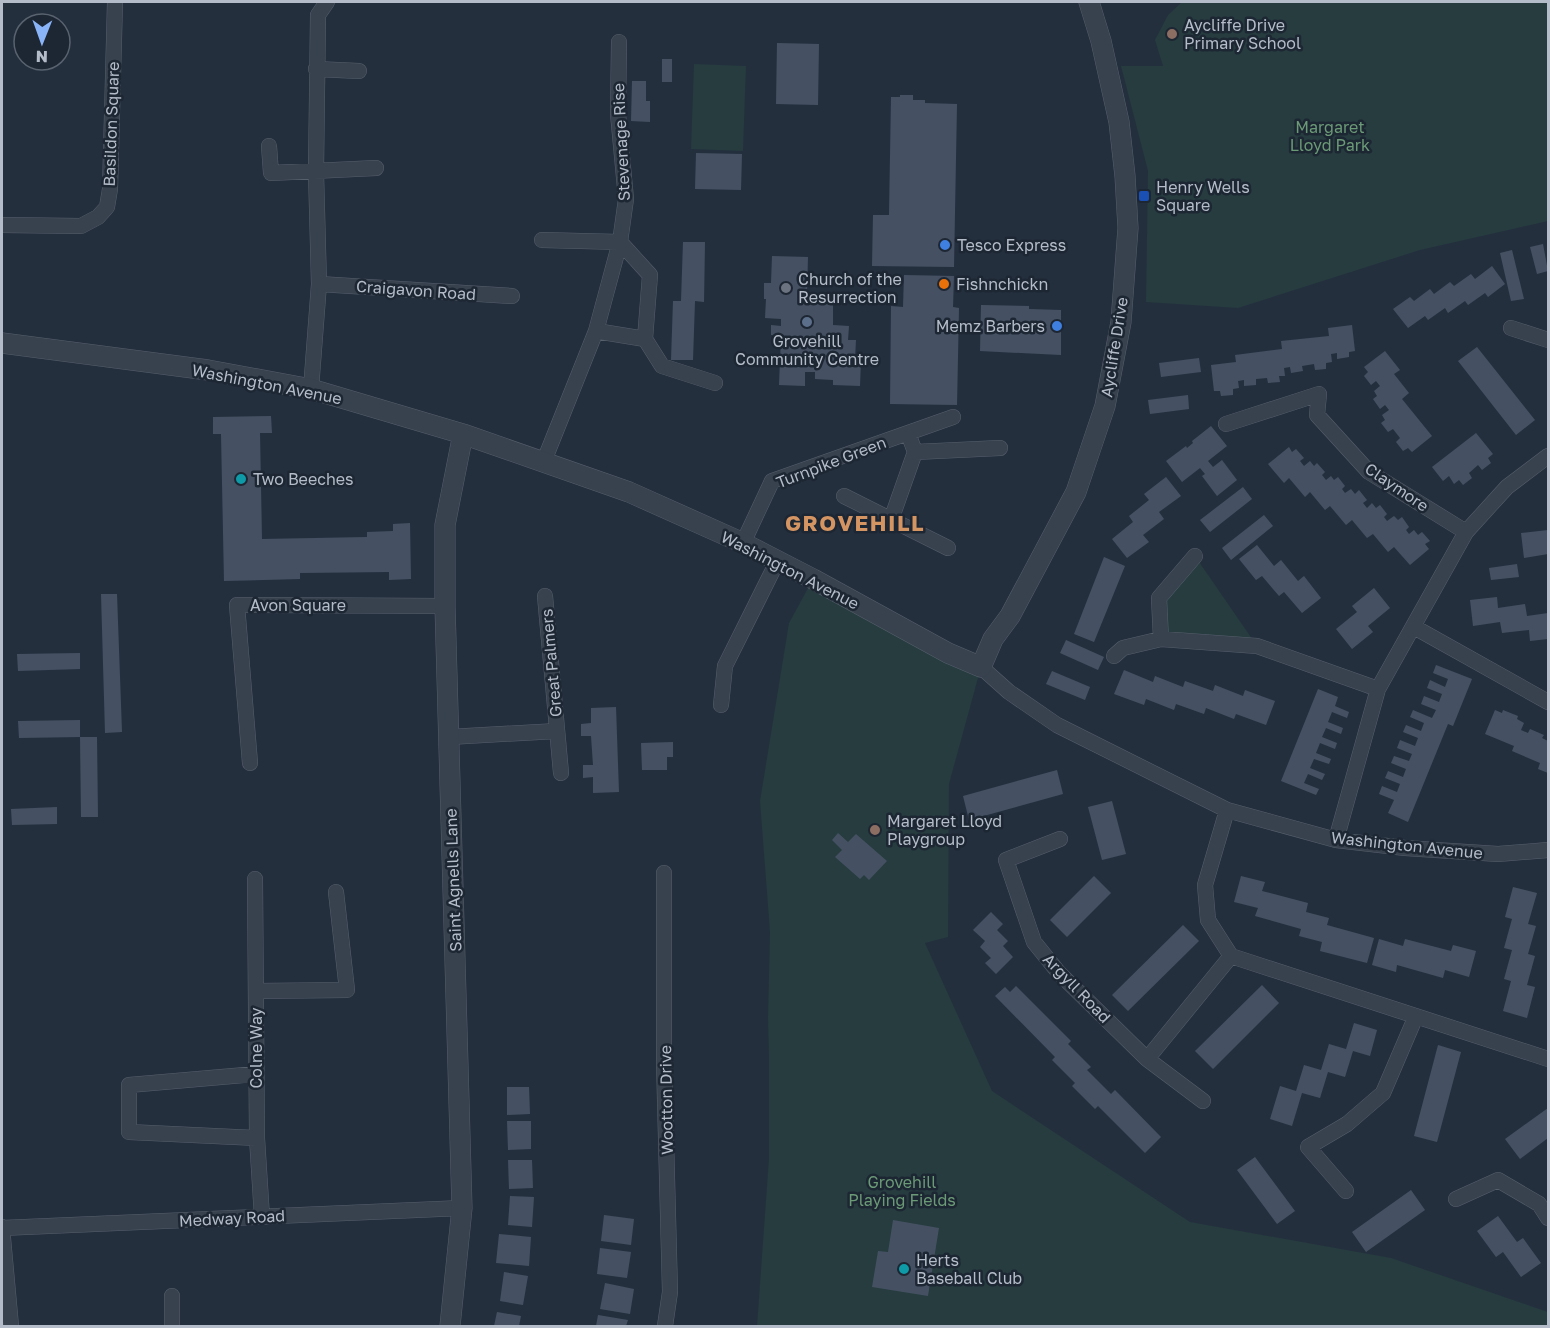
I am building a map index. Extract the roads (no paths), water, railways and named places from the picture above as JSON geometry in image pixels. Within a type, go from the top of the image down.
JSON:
[{"type":"street","name":"Basildon Square","points":[[2,225],[81,226],[98,217],[107,207],[110,189],[115,2]]},
{"type":"street","points":[[311,389],[320,284],[316,172],[318,15],[327,2]]},
{"type":"street","name":"Aycliffe Drive","points":[[981,667],[993,639],[1010,616],[1076,492],[1105,406],[1121,322],[1128,228],[1125,176],[1119,122],[1101,41],[1089,2]]},
{"type":"street","name":"Stevenage Rise","points":[[544,461],[596,332],[620,242],[626,199],[618,114],[619,42]]},
{"type":"street","points":[[316,69],[358,71]]},
{"type":"street","points":[[268,146],[271,172],[376,168]]},
{"type":"street","points":[[542,240],[620,242],[650,275],[645,339],[662,366],[715,383]]},
{"type":"street","name":"Craigavon Road","points":[[320,284],[512,296]]},
{"type":"street","points":[[1511,328],[1548,340]]},
{"type":"street","points":[[596,332],[645,339]]},
{"type":"street","name":"Washington Avenue","points":[[2,343],[208,370],[311,389],[463,434],[629,492],[743,543],[948,654],[981,667],[1009,692],[1057,725],[1227,810],[1336,840],[1405,848],[1498,854],[1548,850]]},
{"type":"street","name":"Claymore","points":[[1226,424],[1319,394],[1317,414],[1369,472],[1467,532]]},
{"type":"street","name":"Turnpike Green","points":[[743,543],[772,481],[953,417]]},
{"type":"street","points":[[891,519],[915,452],[908,433]]},
{"type":"street","name":"Saint Agnells Lane","points":[[450,1326],[462,1208],[445,606],[445,525],[463,434]]},
{"type":"street","points":[[915,452],[1000,448]]},
{"type":"street","points":[[1336,840],[1378,689],[1467,532],[1507,487],[1548,456]]},
{"type":"street","points":[[844,496],[948,548]]},
{"type":"street","points":[[1161,639],[1159,598],[1195,556]]},
{"type":"street","points":[[721,705],[725,666],[777,562]]},
{"type":"street","name":"Great Palmers","points":[[546,596],[561,773]]},
{"type":"street","name":"Avon Square","points":[[250,763],[237,605],[445,606]]},
{"type":"street","points":[[1414,627],[1548,702]]},
{"type":"street","points":[[1114,656],[1123,648],[1161,639],[1257,646],[1378,689]]},
{"type":"street","name":"Great Palmers","points":[[449,737],[557,731]]},
{"type":"street","points":[[1227,810],[1205,885],[1208,920],[1231,956],[1548,1059]]},
{"type":"street","name":"Argyll Road","points":[[1060,839],[1006,860],[1034,942],[1059,973],[1147,1059],[1203,1101]]},
{"type":"street","name":"Wootton Drive","points":[[664,873],[664,1062],[670,1292],[665,1326]]},
{"type":"street","name":"Colne Way","points":[[255,879],[257,1138],[262,1217]]},
{"type":"street","points":[[256,991],[347,990],[336,892]]},
{"type":"street","points":[[1147,1059],[1231,956]]},
{"type":"street","points":[[1346,1191],[1308,1147],[1347,1124],[1383,1093],[1416,1016]]},
{"type":"street","points":[[256,1074],[129,1085],[129,1131],[257,1138]]},
{"type":"street","points":[[1456,1199],[1498,1180],[1544,1200],[1548,1218]]},
{"type":"street","name":"Medway Road","points":[[2,1228],[462,1208]]},
{"type":"street","points":[[2,1228],[11,1326]]},
{"type":"street","points":[[172,1296],[172,1326]]},
{"type":"place","name":"Aycliffe Drive Primary School","points":[[1172,34]]},
{"type":"place","name":"Henry Wells Square","points":[[1144,196]]},
{"type":"place","name":"Tesco Express","points":[[945,245]]},
{"type":"place","name":"Fishnchickn","points":[[944,284]]},
{"type":"place","name":"Church of the Resurrection","points":[[786,288]]},
{"type":"place","name":"Grovehill Community Centre","points":[[807,322]]},
{"type":"place","name":"Memz Barbers","points":[[1057,326]]},
{"type":"place","name":"Two Beeches","points":[[241,479]]},
{"type":"place","name":"Margaret Lloyd Playgroup","points":[[875,830]]},
{"type":"place","name":"Herts Baseball Club","points":[[904,1269]]},
{"type":"district","name":"GROVEHILL","points":[[855,522]]},
{"type":"park label","name":"Margaret Lloyd Park","points":[[1330,136]]},
{"type":"park label","name":"Grovehill Playing Fields","points":[[902,1191]]}]
